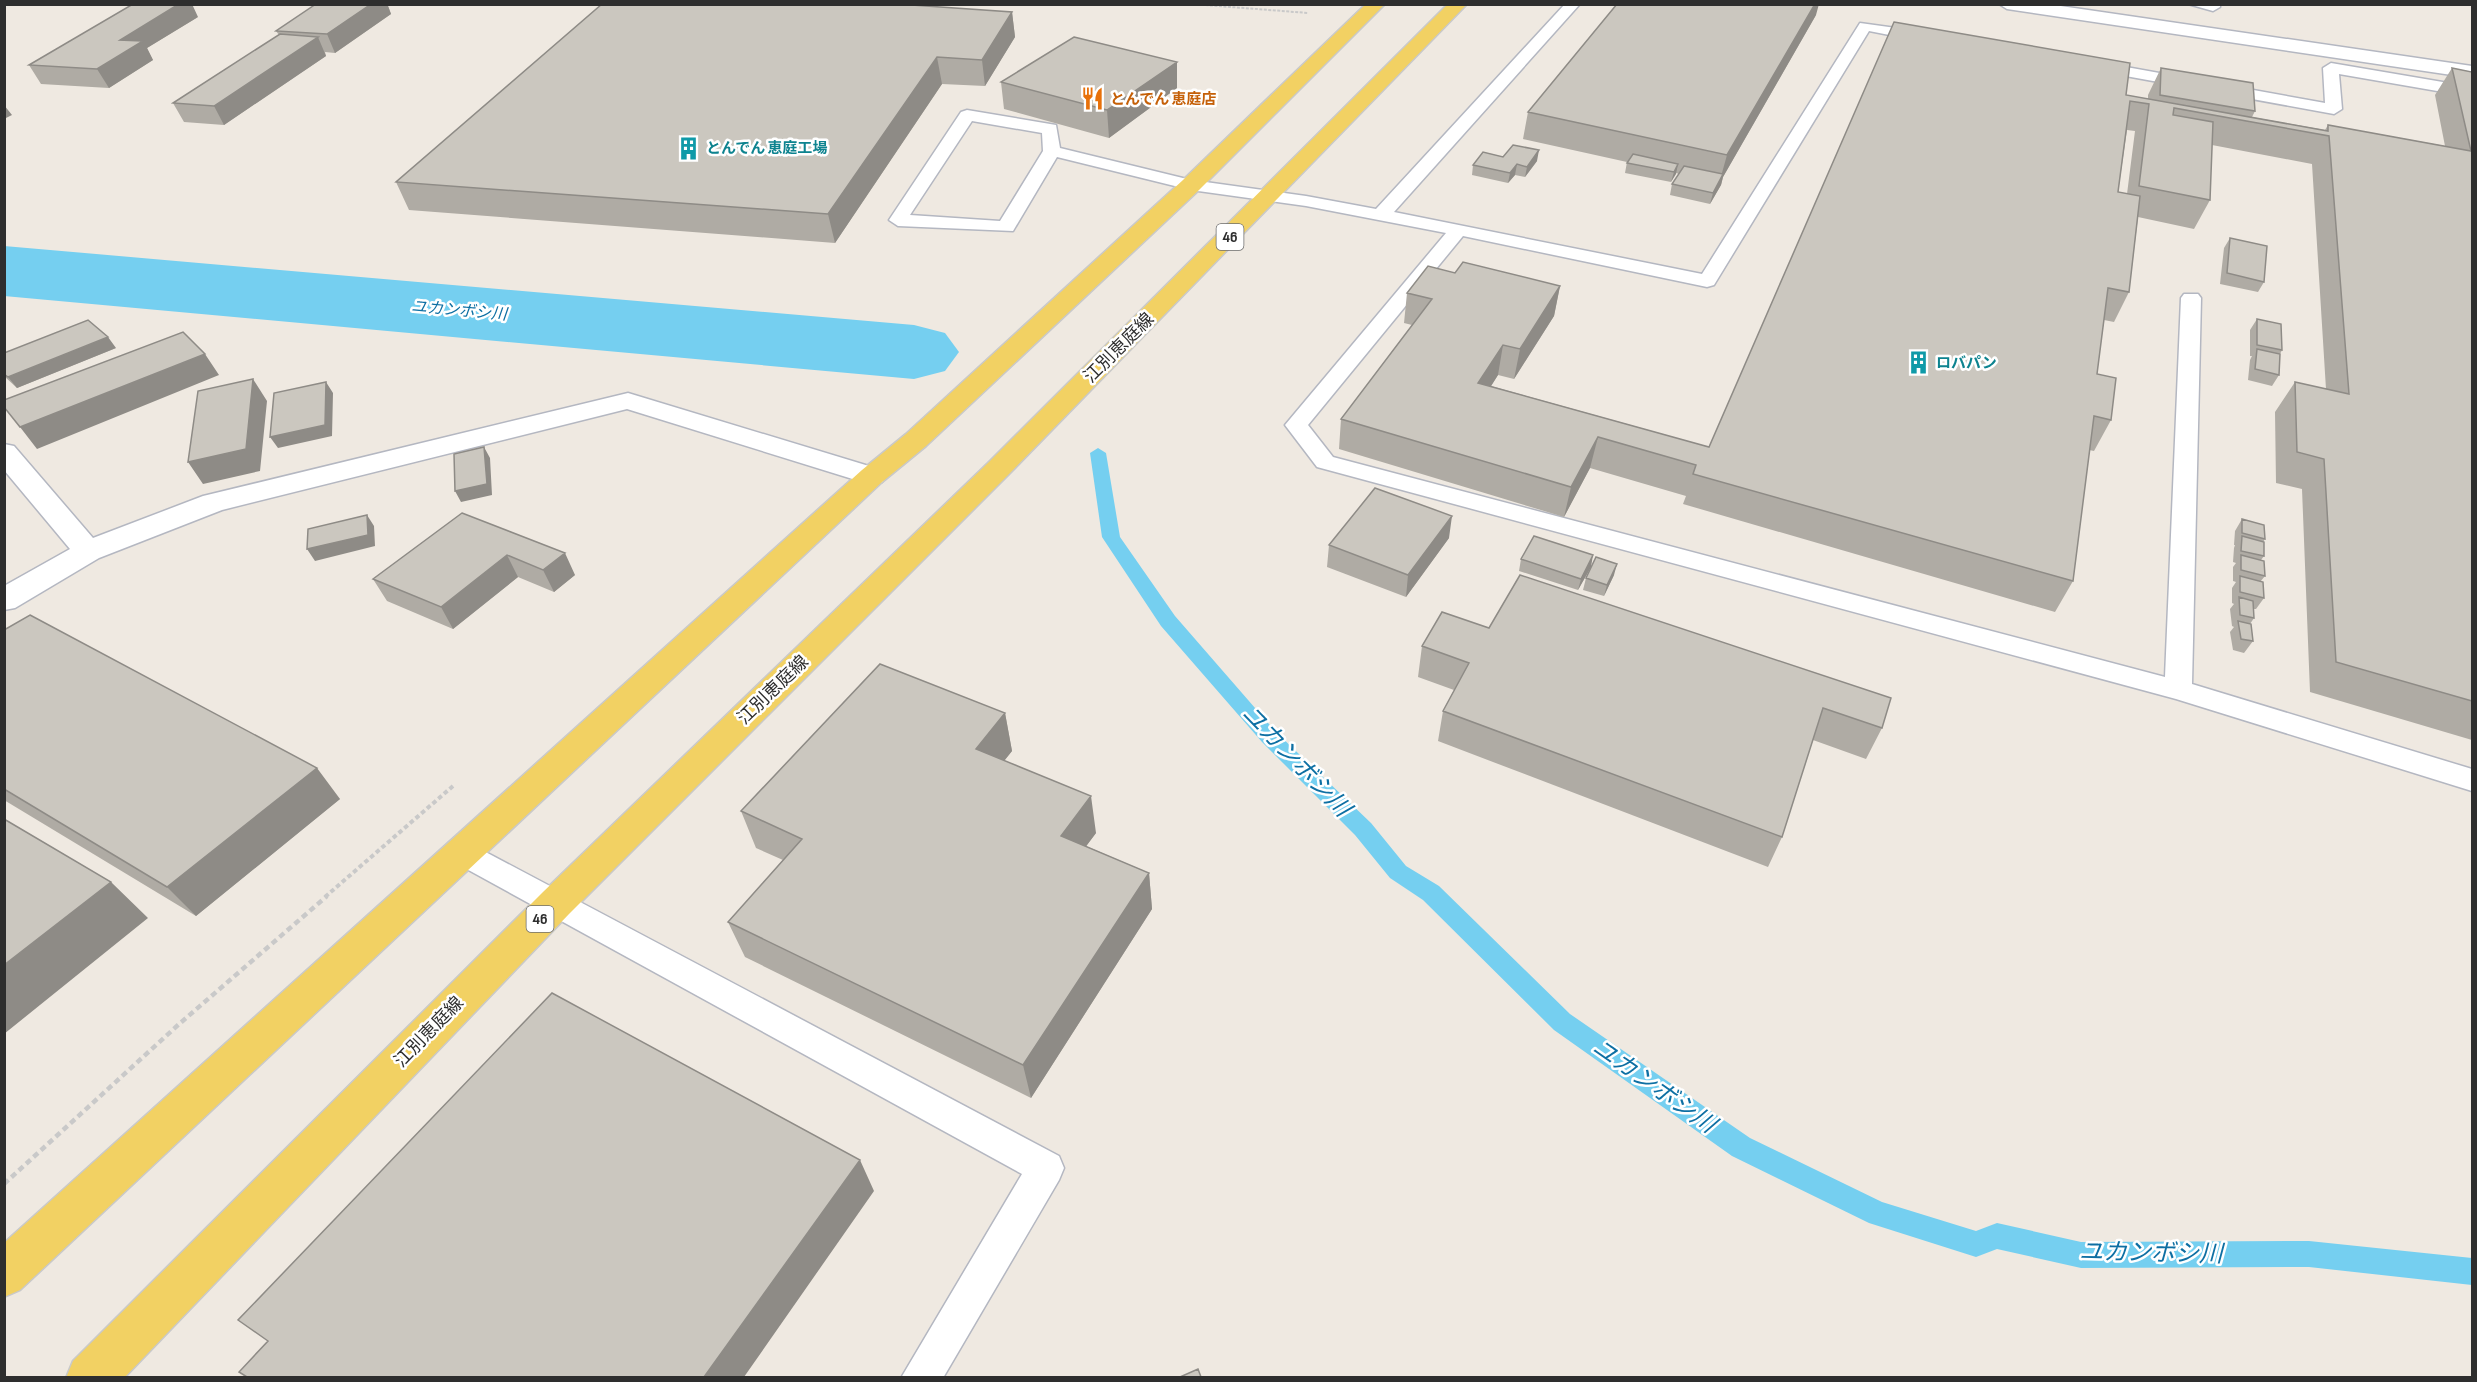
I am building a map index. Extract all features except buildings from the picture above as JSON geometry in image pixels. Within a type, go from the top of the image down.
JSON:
[{"type":"main road","points":[[4,1274],[872,476],[916,440],[1191,185],[1377,4]]},
{"type":"main road","name":"江別恵庭線","points":[[90,1377],[556,903],[999,468],[1269,197],[1450,6]]},
{"type":"street","points":[[2007,4],[2472,72]]},
{"type":"street","points":[[4,600],[88,550],[213,503],[628,401],[872,476]]},
{"type":"street","points":[[4,452],[88,550]]},
{"type":"lane","points":[[1380,216],[1574,4]]},
{"type":"lane","points":[[2195,4],[2213,7],[2213,4]]},
{"type":"lane","points":[[1052,151],[1191,185],[1306,201],[1707,281],[1865,26],[1935,38]]},
{"type":"lane","points":[[2076,63],[2334,109],[2331,68],[2472,92]]},
{"type":"lane","points":[[967,116],[1050,129],[1052,151],[1006,227],[898,220],[967,116]]},
{"type":"lane","points":[[1459,230],[1296,424],[1325,462],[2178,690],[2472,780]]},
{"type":"lane","points":[[2178,690],[2190,297]]},
{"type":"lane","points":[[464,852],[1046,1168],[921,1377]]},
{"type":"waterway","name":"ユカンボシ川","points":[[4,271],[914,352]]},
{"type":"waterway","name":"ユカンボシ川","points":[[1098,453],[1111,537],[1168,621],[1269,737],[1363,829],[1398,872],[1431,893],[1562,1022],[1741,1147],[1878,1214],[1976,1244],[1997,1236],[2081,1255],[2309,1254],[2472,1272]]},
{"type":"place","name":"とんでん 恵庭店","points":[[1092,99]]},
{"type":"place","name":"とんでん 恵庭工場","points":[[688,148]]},
{"type":"place","name":"ロバパン","points":[[1918,363]]}]
